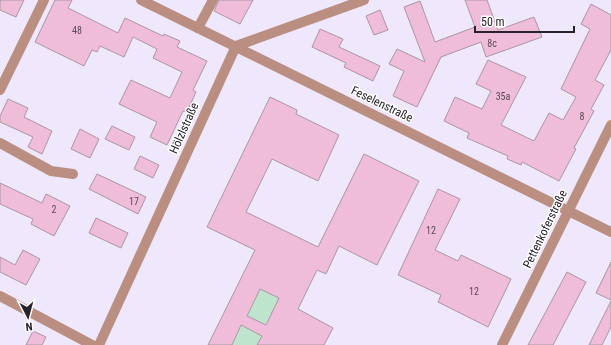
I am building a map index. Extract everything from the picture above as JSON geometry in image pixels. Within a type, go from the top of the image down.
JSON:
[{"type":"street","points":[[0,90],[44,0]]},
{"type":"street","name":"Feselenstraße","points":[[140,0],[611,232]]},
{"type":"street","points":[[198,28],[214,0]]},
{"type":"street","points":[[236,46],[364,0]]},
{"type":"street","name":"Hölzlstraße","points":[[99,345],[236,46]]},
{"type":"street","name":"Pettenkoferstraße","points":[[502,345],[611,125]]},
{"type":"street","points":[[0,143],[51,170],[73,174]]},
{"type":"street","points":[[0,296],[92,345]]},
{"type":"green space","points":[[260,289],[279,298],[266,325],[247,316]]},
{"type":"green space","points":[[241,325],[262,336],[257,345],[232,345]]},
{"type":"building","points":[[0,0],[24,0],[16,17],[0,10]]},
{"type":"building","points":[[55,0],[72,0],[68,8],[118,33],[125,18],[163,36],[164,34],[180,41],[177,47],[207,61],[193,90],[196,92],[187,112],[183,111],[167,145],[150,137],[157,122],[119,104],[131,80],[170,98],[182,72],[153,58],[157,49],[133,37],[124,57],[100,46],[97,52],[92,50],[84,66],[35,42]]},
{"type":"building","points":[[219,0],[253,0],[240,24],[214,11]]},
{"type":"building","points":[[465,0],[487,0],[498,30],[534,17],[542,37],[486,57],[481,42],[441,57],[417,107],[393,96],[404,71],[389,64],[397,49],[425,62],[404,7],[420,1],[435,42],[475,27]]},
{"type":"building","points":[[591,4],[611,15],[611,50],[595,80],[604,85],[591,109],[594,111],[574,148],[576,149],[559,181],[522,162],[521,165],[507,159],[508,156],[467,138],[469,133],[444,121],[455,97],[482,109],[491,91],[476,84],[488,60],[526,77],[501,125],[534,141],[549,113],[563,120],[576,97],[561,89],[590,29],[581,24]]},
{"type":"building","points":[[380,10],[388,30],[374,35],[366,16]]},
{"type":"building","points":[[320,29],[343,39],[339,47],[380,66],[373,81],[344,67],[346,63],[312,47]]},
{"type":"building","points":[[270,97],[297,110],[296,114],[339,135],[318,181],[272,159],[246,212],[318,247],[364,154],[419,181],[377,265],[339,246],[326,274],[317,270],[298,309],[333,328],[324,345],[257,345],[262,336],[241,325],[232,345],[208,345],[255,250],[207,227]],"holes":[[[260,289],[279,298],[266,325],[247,316]]]},
{"type":"building","points":[[8,99],[28,108],[24,117],[52,131],[42,154],[28,147],[33,137],[0,122],[0,116]]},
{"type":"building","points":[[112,126],[135,137],[129,150],[105,139]]},
{"type":"building","points":[[80,129],[99,139],[90,158],[71,149]]},
{"type":"building","points":[[140,156],[159,165],[153,178],[134,169]]},
{"type":"building","points":[[97,174],[146,197],[138,214],[89,189]]},
{"type":"building","points":[[0,183],[42,203],[46,194],[70,206],[54,236],[31,224],[33,219],[0,204]]},
{"type":"building","points":[[438,189],[460,199],[435,250],[458,261],[461,255],[511,279],[488,327],[438,302],[441,295],[398,275]]},
{"type":"building","points":[[96,218],[128,233],[121,248],[89,233]]},
{"type":"building","points":[[23,250],[40,259],[26,285],[0,272],[0,257],[15,265]]},
{"type":"building","points":[[611,262],[611,300],[596,293]]},
{"type":"building","points":[[567,272],[586,282],[553,345],[528,345]]},
{"type":"building","points":[[611,301],[611,327],[602,345],[589,345]]},
{"type":"building","points":[[33,331],[46,337],[42,345],[26,345]]}]
